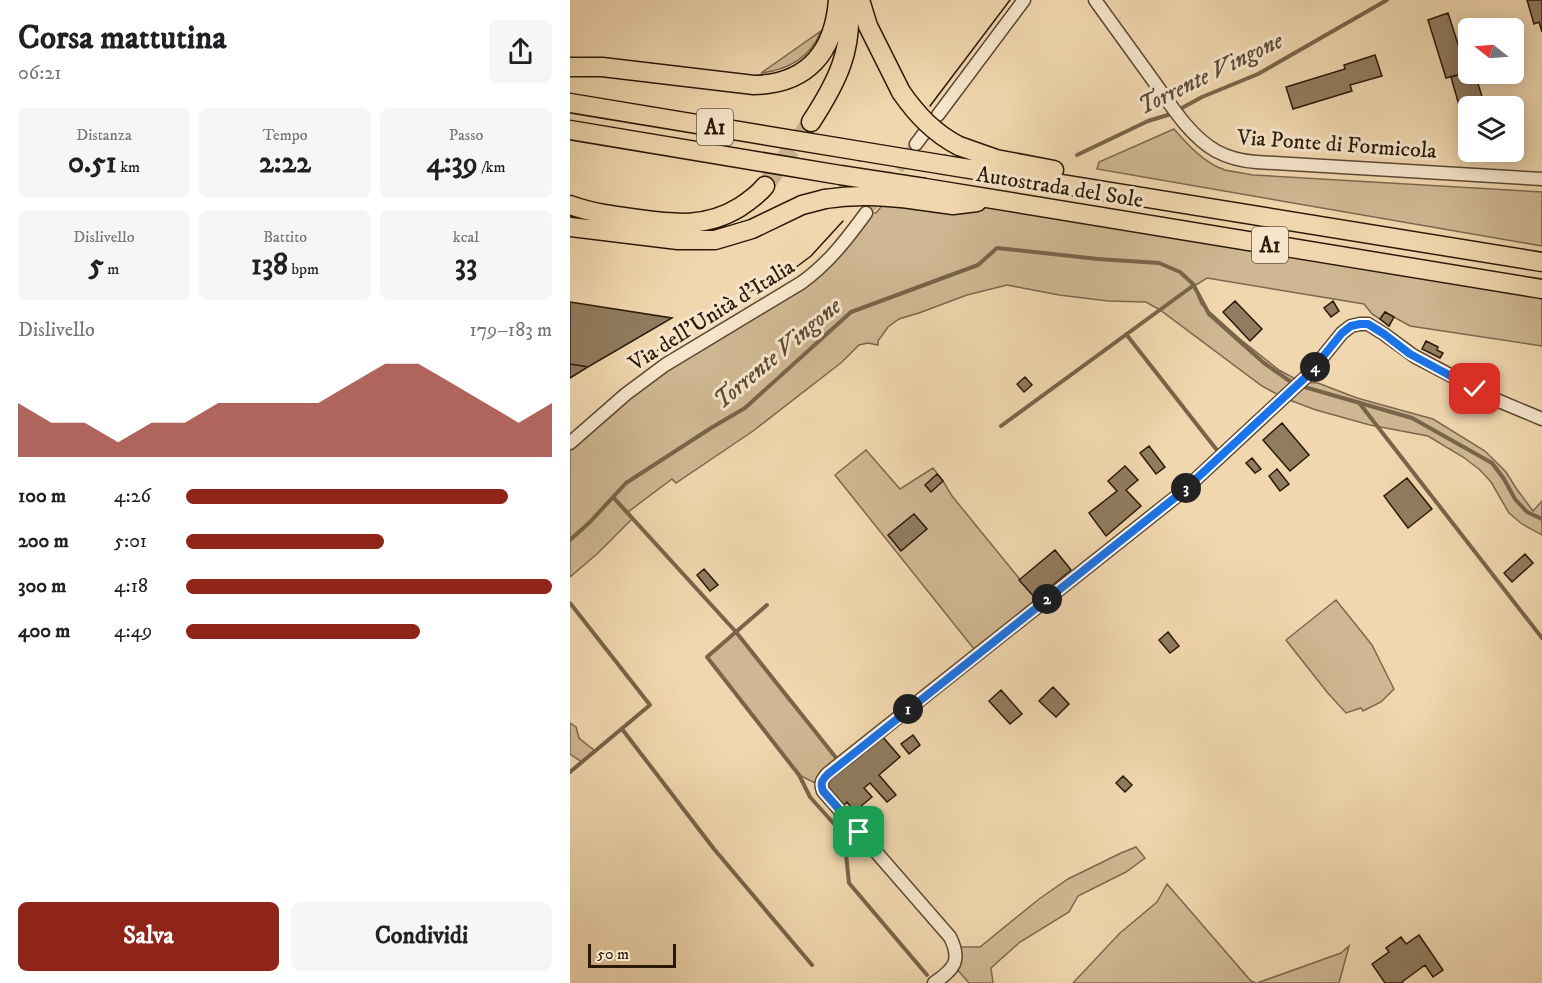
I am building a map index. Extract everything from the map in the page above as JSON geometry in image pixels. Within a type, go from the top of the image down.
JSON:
[{"type":"highway","points":[[570,67],[602,67],[754,85],[785,81],[805,71],[822,54],[832,34],[838,0]]},
{"type":"highway","points":[[811,122],[830,92],[842,66],[849,40],[848,0]]},
{"type":"highway","points":[[860,0],[868,26],[901,92],[930,128],[959,146],[996,159],[1075,174],[1156,199]]},
{"type":"highway","points":[[570,59],[602,67]]},
{"type":"highway","name":"Autostrada del Sole","points":[[570,103],[1542,262]]},
{"type":"highway","name":"A1","points":[[570,130],[840,175],[921,194]]},
{"type":"highway","points":[[570,205],[615,216],[689,224],[715,219],[730,213],[765,186]]},
{"type":"highway","points":[[570,227],[678,240],[715,240],[752,229],[802,205],[825,199],[861,195],[921,194]]},
{"type":"highway","name":"Autostrada del Sole","points":[[921,194],[952,205],[998,200],[1542,289]]},
{"type":"street","points":[[938,115],[1024,0]]},
{"type":"street","name":"Via Ponte di Formicola","points":[[1095,0],[1197,137],[1226,156],[1242,160],[1542,179]]},
{"type":"street","points":[[916,144],[925,132]]},
{"type":"street","name":"Via dell'Unità d'Italia","points":[[570,443],[652,374],[814,273],[831,257],[866,213]]},
{"type":"street","points":[[934,983],[954,966],[955,947],[950,937],[823,791],[822,781],[828,774],[1182,492],[1293,390],[1342,333],[1351,326],[1368,324],[1414,356],[1499,401],[1542,419]]},
{"type":"shaded area","points":[[821,31],[811,48],[797,61],[780,69],[761,73]]},
{"type":"shaded area","points":[[1174,129],[1210,163],[1225,170],[1253,175],[1542,192],[1542,246],[1097,169],[1099,162]]},
{"type":"shaded area","points":[[889,197],[998,200],[1542,295],[1542,346],[1410,326],[1385,312],[1380,319],[1372,314],[1364,304],[1207,278],[1194,286],[1201,304],[1279,370],[1301,382],[1318,383],[1357,398],[1433,419],[1485,451],[1506,472],[1533,511],[1542,501],[1542,535],[1522,524],[1509,513],[1491,482],[1480,470],[1428,436],[1370,425],[1316,410],[1284,398],[1262,386],[1146,302],[1108,301],[1007,285],[967,295],[899,319],[888,327],[878,341],[878,345],[868,343],[859,345],[842,362],[753,431],[676,483],[672,479],[628,512],[633,518],[570,577],[570,443],[611,407],[801,283],[866,213],[876,213]]},
{"type":"shaded area","points":[[866,450],[900,489],[933,468],[952,496],[1040,604],[978,654],[835,475]]},
{"type":"shaded area","points":[[1336,600],[1372,645],[1394,689],[1381,702],[1363,711],[1361,708],[1346,713],[1286,640]]},
{"type":"shaded area","points":[[736,632],[837,759],[821,786],[799,775],[707,657]]},
{"type":"shaded area","points":[[570,723],[576,727],[579,738],[595,751],[582,762],[570,754]]},
{"type":"shaded area","points":[[1136,847],[1145,858],[1126,872],[1078,896],[1069,912],[1020,942],[991,968],[993,983],[969,983],[954,966],[955,947],[980,947],[1039,899],[1068,879]]},
{"type":"shaded area","points":[[1167,884],[1251,981],[1256,983],[1073,983],[1120,933],[1157,902]]},
{"type":"shaded area","points":[[1349,946],[1339,983],[1257,983],[1341,953]]},
{"type":"building","points":[[1527,0],[1542,0],[1542,32],[1539,22],[1534,24]]},
{"type":"building","points":[[1448,13],[1458,44],[1458,75],[1446,78],[1428,20]]},
{"type":"building","points":[[1375,55],[1382,76],[1350,85],[1352,91],[1293,109],[1286,87],[1345,69],[1344,65]]},
{"type":"building","points":[[1458,75],[1458,84],[1478,84],[1482,96],[1458,96],[1458,102],[1451,77]]},
{"type":"building","points":[[1235,301],[1262,329],[1250,341],[1223,312]]},
{"type":"building","points":[[1333,301],[1339,311],[1331,317],[1324,308]]},
{"type":"building","points":[[570,302],[672,318],[588,367],[570,364]]},
{"type":"building","points":[[1385,312],[1394,317],[1389,326],[1380,319]]},
{"type":"building","points":[[1426,341],[1438,347],[1437,350],[1443,353],[1440,358],[1422,349]]},
{"type":"building","points":[[570,364],[588,367],[570,378]]},
{"type":"building","points":[[1484,367],[1497,371],[1495,380],[1491,378],[1490,383],[1480,380]]},
{"type":"building","points":[[1025,377],[1032,385],[1024,392],[1017,384]]},
{"type":"building","points":[[1282,423],[1309,455],[1290,471],[1263,440]]},
{"type":"building","points":[[1149,446],[1165,467],[1156,474],[1140,453]]},
{"type":"building","points":[[1252,458],[1261,469],[1255,473],[1246,463]]},
{"type":"building","points":[[1125,466],[1138,480],[1126,490],[1141,506],[1106,536],[1089,513],[1117,491],[1108,481]]},
{"type":"building","points":[[1277,469],[1289,484],[1280,491],[1269,476]]},
{"type":"building","points":[[937,474],[943,481],[931,492],[925,485]]},
{"type":"building","points":[[1407,478],[1432,509],[1408,528],[1384,496]]},
{"type":"building","points":[[914,514],[927,529],[901,551],[888,535]]},
{"type":"building","points":[[1055,550],[1071,570],[1036,599],[1019,580]]},
{"type":"building","points":[[1525,554],[1533,563],[1512,582],[1504,573]]},
{"type":"building","points":[[704,569],[718,585],[710,591],[697,575]]},
{"type":"building","points":[[1168,632],[1179,646],[1170,653],[1159,640]]},
{"type":"building","points":[[1053,687],[1069,704],[1056,717],[1039,701]]},
{"type":"building","points":[[1001,690],[1022,714],[1010,724],[989,701]]},
{"type":"building","points":[[913,735],[920,745],[909,754],[901,744]]},
{"type":"building","points":[[882,736],[900,757],[879,775],[896,795],[887,802],[870,783],[864,788],[872,797],[860,807],[877,827],[869,834],[853,815],[855,812],[847,802],[843,806],[825,784]]},
{"type":"building","points":[[1123,776],[1132,785],[1125,792],[1116,783]]},
{"type":"building","points":[[1419,935],[1443,970],[1433,977],[1425,965],[1403,983],[1385,983],[1372,964],[1389,952],[1386,948],[1401,937],[1406,944]]},
{"type":"waterway","name":"Torrente Vingone","points":[[1077,155],[1148,121],[1171,114],[1202,97],[1258,74],[1387,0]]},
{"type":"waterway","name":"Torrente Vingone","points":[[570,540],[626,483],[745,408],[851,312],[978,265],[997,248],[1159,263],[1180,272],[1193,284],[1209,314],[1264,363],[1294,384]]},
{"type":"waterway","points":[[1001,426],[1194,285]]},
{"type":"waterway","points":[[1126,334],[1216,449]]},
{"type":"waterway","points":[[1301,386],[1412,418],[1492,463],[1515,499],[1527,512],[1542,519]]},
{"type":"waterway","points":[[1360,404],[1542,638]]},
{"type":"waterway","points":[[613,497],[736,632],[837,759]]},
{"type":"waterway","points":[[570,603],[650,705],[570,772]]},
{"type":"waterway","points":[[767,605],[707,657],[799,775],[810,797],[844,835],[849,883],[927,975]]},
{"type":"waterway","points":[[622,729],[714,849],[812,965]]},
{"type":"tunnel","points":[[765,186],[811,122]]},
{"type":"tunnel","points":[[866,213],[916,144]]},
{"type":"tram line","points":[[930,106],[1010,0]]},
{"type":"tram line","points":[[787,274],[811,256],[843,221]]},
{"type":"tram line","points":[[740,295],[771,283]]},
{"type":"tram line","points":[[657,351],[683,328]]},
{"type":"route","points":[[859,832],[823,791],[822,781],[828,774],[1182,492],[1308,375],[1342,333],[1351,326],[1368,324],[1410,354],[1475,389]]}]
